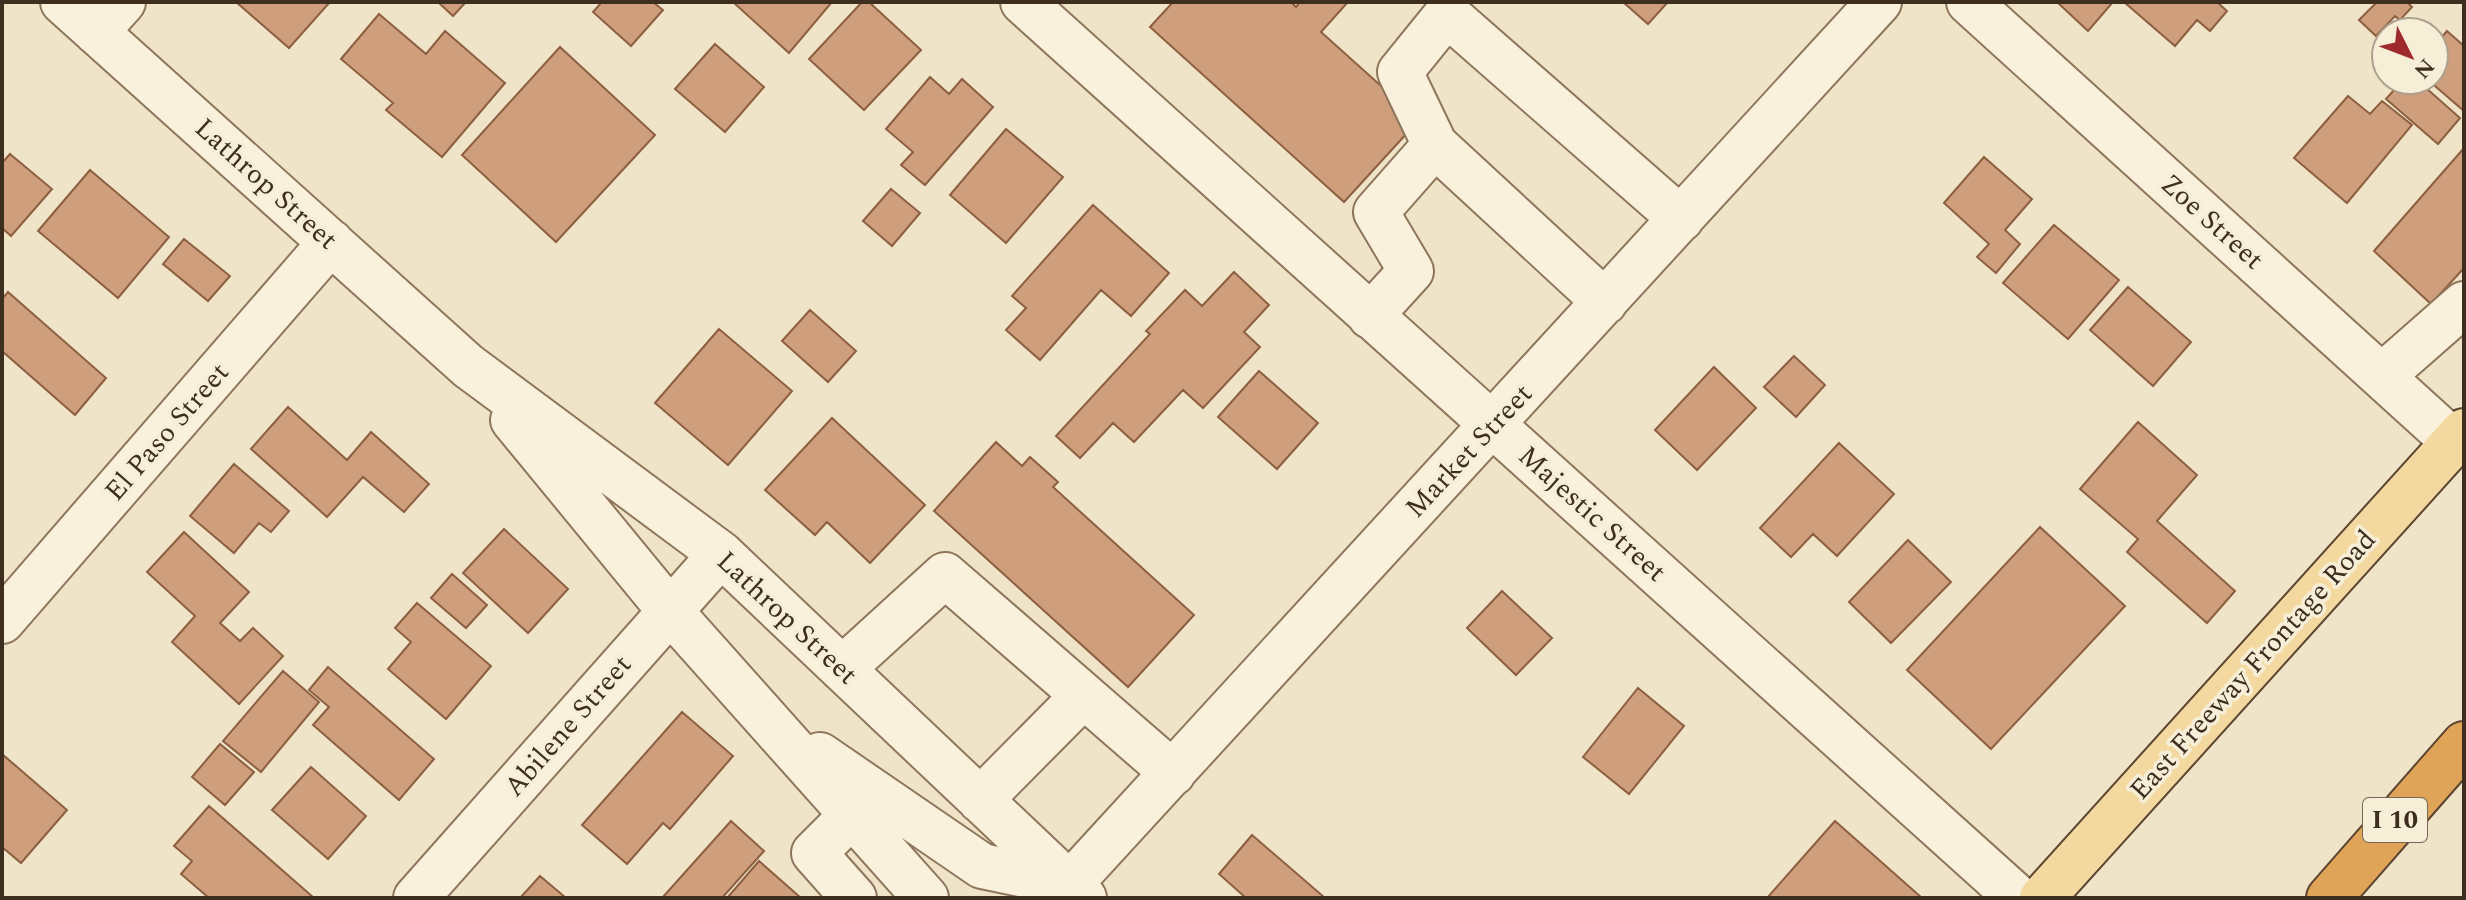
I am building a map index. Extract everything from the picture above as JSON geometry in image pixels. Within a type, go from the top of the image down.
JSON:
[{"type":"highway","name":"I 10","points":[[2329,898],[2464,744]]},
{"type":"main road","name":"East Freeway Frontage Road","points":[[2042,898],[2459,437]]},
{"type":"street","name":"Lathrop Street","points":[[63,2],[110,17],[331,242],[468,366],[721,554],[980,800],[1070,893]]},
{"type":"street","name":"Majestic Street","points":[[1023,2],[2018,898]]},
{"type":"street","name":"Market Street","points":[[1070,893],[1173,773],[1879,2]]},
{"type":"street","name":"Zoe Street","points":[[1969,2],[2382,376],[2459,437]]},
{"type":"street","points":[[1605,302],[1435,145],[1400,72],[1447,14],[1681,219]]},
{"type":"street","points":[[1370,316],[1411,271],[1376,212],[1435,145]]},
{"type":"street","name":"El Paso Street","points":[[2,621],[331,242]]},
{"type":"street","points":[[2382,376],[2464,304]]},
{"type":"street","name":"Lathrop Street","points":[[468,366],[670,611],[919,895]]},
{"type":"street","name":"Abilene Street","points":[[416,898],[721,554]]},
{"type":"street","points":[[842,669],[945,575],[1173,773]]},
{"type":"street","points":[[980,800],[1083,696]]},
{"type":"street","points":[[765,718],[982,866],[1070,893]]},
{"type":"street","points":[[852,815],[814,853],[854,898]]},
{"type":"building","points":[[236,2],[330,2],[289,48]]},
{"type":"building","points":[[438,2],[466,2],[453,16]]},
{"type":"building","points":[[602,2],[653,2],[663,10],[631,46],[593,12]]},
{"type":"building","points":[[733,2],[832,2],[789,53]]},
{"type":"building","points":[[862,2],[869,2],[921,50],[864,110],[809,59]]},
{"type":"building","points":[[1173,2],[1291,2],[1296,7],[1300,2],[1348,2],[1321,32],[1419,120],[1344,202],[1150,27]]},
{"type":"building","points":[[1623,2],[1668,2],[1648,24]]},
{"type":"building","points":[[2057,2],[2113,2],[2088,31]]},
{"type":"building","points":[[2124,2],[2217,2],[2227,11],[2210,31],[2197,20],[2175,46]]},
{"type":"building","points":[[2377,2],[2407,2],[2412,7],[2404,16],[2370,16],[2370,30],[2359,20]]},
{"type":"building","points":[[379,14],[426,54],[445,31],[505,83],[442,157],[386,110],[393,103],[341,59]]},
{"type":"building","points":[[2450,34],[2464,46],[2464,111],[2447,96],[2450,96]]},
{"type":"building","points":[[715,44],[764,87],[725,132],[675,89]]},
{"type":"building","points":[[560,47],[655,135],[556,242],[462,155]]},
{"type":"building","points":[[930,77],[949,94],[962,79],[993,107],[925,185],[901,165],[913,152],[886,129]]},
{"type":"building","points":[[2348,96],[2370,114],[2382,101],[2412,125],[2347,203],[2294,158]]},
{"type":"building","points":[[2389,96],[2435,96],[2460,118],[2438,144],[2386,99]]},
{"type":"building","points":[[1006,129],[1063,177],[1006,243],[950,195]]},
{"type":"building","points":[[2464,148],[2464,268],[2431,304],[2374,251]]},
{"type":"building","points":[[10,154],[52,189],[11,236],[2,228],[2,163]]},
{"type":"building","points":[[1984,157],[2032,199],[2005,230],[2020,244],[1996,273],[1977,257],[1989,244],[1944,203]]},
{"type":"building","points":[[90,170],[169,237],[118,298],[38,231]]},
{"type":"building","points":[[891,189],[920,213],[892,246],[863,221]]},
{"type":"building","points":[[1093,205],[1169,273],[1131,316],[1101,290],[1040,360],[1006,330],[1026,308],[1012,296]]},
{"type":"building","points":[[2054,225],[2119,280],[2068,339],[2003,283]]},
{"type":"building","points":[[184,239],[230,276],[208,301],[163,264]]},
{"type":"building","points":[[1234,272],[1269,305],[1244,332],[1260,347],[1203,408],[1183,390],[1134,442],[1113,423],[1080,458],[1056,436],[1150,334],[1146,331],[1185,290],[1202,306]]},
{"type":"building","points":[[2128,287],[2191,342],[2153,386],[2090,330]]},
{"type":"building","points":[[8,292],[106,378],[75,415],[2,351],[2,299]]},
{"type":"building","points":[[810,310],[856,351],[828,382],[782,341]]},
{"type":"building","points":[[719,329],[792,391],[728,465],[655,403]]},
{"type":"building","points":[[1794,356],[1825,385],[1796,417],[1764,387]]},
{"type":"building","points":[[1714,367],[1756,408],[1697,470],[1655,430]]},
{"type":"building","points":[[1259,371],[1318,423],[1277,469],[1218,417]]},
{"type":"building","points":[[288,407],[347,460],[371,432],[429,484],[404,512],[363,477],[327,517],[251,449]]},
{"type":"building","points":[[832,418],[925,505],[870,563],[827,522],[815,535],[765,490]]},
{"type":"building","points":[[2138,422],[2197,475],[2157,521],[2235,591],[2207,623],[2127,552],[2138,539],[2080,489]]},
{"type":"building","points":[[996,442],[1022,466],[1030,457],[1058,482],[1053,487],[1194,615],[1128,687],[934,511]]},
{"type":"building","points":[[1839,443],[1894,494],[1837,556],[1813,534],[1791,557],[1760,528]]},
{"type":"building","points":[[234,464],[289,511],[271,532],[259,523],[234,553],[190,516]]},
{"type":"building","points":[[2040,527],[2125,606],[1991,749],[1907,670]]},
{"type":"building","points":[[504,529],[568,589],[528,633],[463,573]]},
{"type":"building","points":[[184,532],[249,592],[220,623],[240,641],[253,628],[283,656],[239,704],[172,642],[195,616],[147,572]]},
{"type":"building","points":[[1908,540],[1951,582],[1891,643],[1849,602]]},
{"type":"building","points":[[452,574],[487,605],[466,628],[431,598]]},
{"type":"building","points":[[1502,591],[1552,638],[1516,675],[1467,628]]},
{"type":"building","points":[[417,603],[491,666],[446,719],[388,669],[411,642],[395,628]]},
{"type":"building","points":[[328,667],[434,759],[399,800],[313,725],[329,707],[309,690]]},
{"type":"building","points":[[283,671],[319,702],[261,772],[223,741]]},
{"type":"building","points":[[1638,688],[1684,726],[1629,794],[1583,757]]},
{"type":"building","points":[[682,712],[733,756],[670,829],[663,823],[627,864],[582,825]]},
{"type":"building","points":[[220,744],[254,772],[225,805],[192,777]]},
{"type":"building","points":[[2,754],[67,810],[21,863],[2,847]]},
{"type":"building","points":[[311,767],[366,816],[328,859],[272,810]]},
{"type":"building","points":[[209,806],[314,898],[209,898],[181,874],[192,861],[174,846]]},
{"type":"building","points":[[731,821],[764,851],[722,898],[662,898]]},
{"type":"building","points":[[1835,821],[1922,898],[1767,898]]},
{"type":"building","points":[[1252,835],[1325,898],[1246,898],[1219,874]]},
{"type":"building","points":[[759,861],[801,898],[727,898]]},
{"type":"building","points":[[540,876],[566,898],[520,898]]}]
